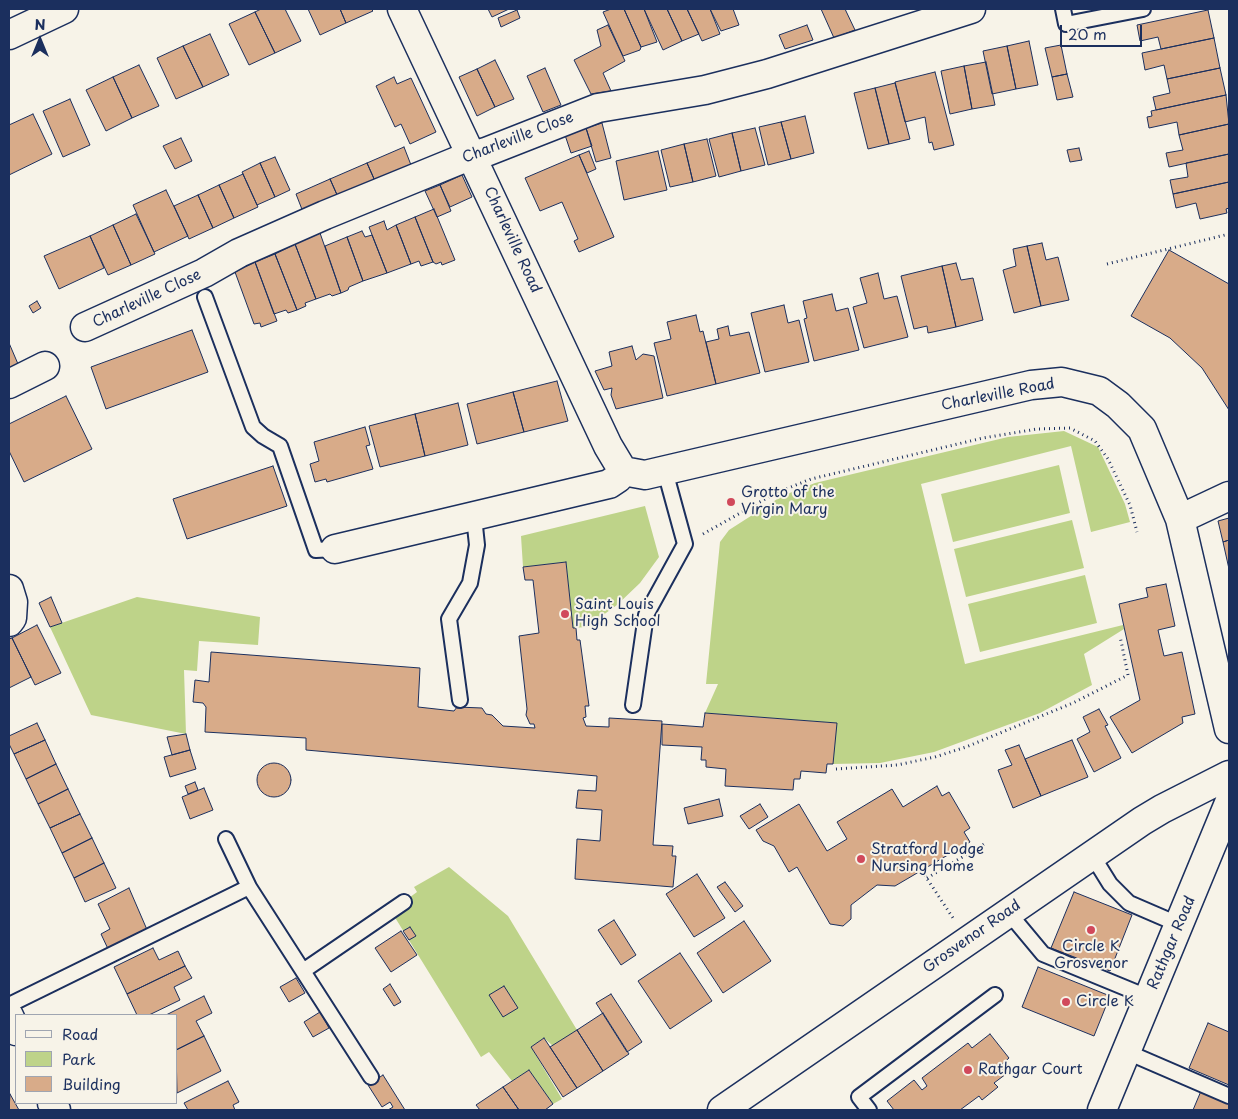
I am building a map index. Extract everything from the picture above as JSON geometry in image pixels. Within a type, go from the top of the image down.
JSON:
[{"type":"street","points":[[9,35],[64,9]]},
{"type":"street","name":"Charleville Road","points":[[402,9],[608,446],[623,471],[645,475],[665,471],[1031,385],[1062,382],[1099,391],[1118,404],[1142,429],[1180,519],[1229,729]]},
{"type":"street","name":"Charleville Close","points":[[85,327],[204,273],[239,253],[472,156],[598,108],[704,90],[767,74],[971,9]]},
{"type":"street","points":[[9,384],[45,366]]},
{"type":"street","points":[[335,549],[609,484],[618,478],[623,471]]},
{"type":"street","points":[[1180,519],[1229,496]]},
{"type":"street","points":[[9,589],[13,602],[12,618],[9,622]]},
{"type":"street","name":"Grosvenor Road","points":[[722,1110],[1092,855],[1162,809],[1229,775]]},
{"type":"street","name":"Rathgar Road","points":[[1102,1110],[1150,998],[1229,803]]},
{"type":"street","points":[[9,1016],[15,1029]]},
{"type":"lane","points":[[1063,9],[1066,24],[1143,9]]},
{"type":"lane","points":[[205,297],[253,427],[263,436],[280,446],[316,550],[335,549]]},
{"type":"lane","points":[[633,705],[646,615],[685,544],[665,471]]},
{"type":"lane","points":[[460,700],[448,618],[470,583],[478,545],[474,517]]},
{"type":"lane","points":[[226,839],[248,887],[371,1077]]},
{"type":"lane","points":[[1092,855],[1110,884],[1129,903],[1180,925]]},
{"type":"lane","points":[[9,1005],[248,887]]},
{"type":"lane","points":[[303,972],[404,902]]},
{"type":"lane","points":[[1008,912],[1043,954],[1150,998]]},
{"type":"lane","points":[[869,1110],[858,1097],[995,995]]},
{"type":"lane","points":[[1127,1052],[1229,1096]]},
{"type":"path","points":[[1107,264],[1229,234]]},
{"type":"path","points":[[685,544],[776,493],[812,479],[983,438],[1037,429],[1070,428],[1095,441],[1108,459],[1130,505],[1137,532]]},
{"type":"path","points":[[836,769],[897,765],[935,757],[966,747],[1073,703],[1128,675],[1120,636]]},
{"type":"path","points":[[927,878],[986,843]]},
{"type":"path","points":[[922,871],[951,914]]},
{"type":"green space","points":[[1064,431],[1098,447],[1125,504],[1130,522],[1091,532],[1071,446],[921,484],[965,664],[1123,625],[1124,629],[1084,654],[1092,685],[1040,713],[934,752],[880,763],[833,764],[836,723],[705,713],[718,684],[706,684],[720,542],[729,530],[782,496],[815,483],[1008,437]]},
{"type":"green space","points":[[1059,465],[1070,513],[953,542],[941,494]]},
{"type":"green space","points":[[645,506],[659,557],[640,583],[617,605],[599,618],[598,626],[573,628],[566,562],[523,567],[521,536]]},
{"type":"green space","points":[[1072,520],[1084,568],[966,597],[954,549]]},
{"type":"green space","points":[[1085,575],[1097,623],[980,652],[968,604]]},
{"type":"green space","points":[[137,597],[260,617],[258,645],[199,641],[197,671],[184,670],[186,734],[91,715],[50,627]]},
{"type":"green space","points":[[449,867],[508,916],[577,1030],[553,1046],[544,1038],[531,1047],[562,1099],[553,1104],[529,1070],[512,1081],[489,1052],[481,1057],[391,911],[417,892],[414,887]]},
{"type":"building","points":[[261,9],[285,9],[301,41],[275,53],[255,12]]},
{"type":"building","points":[[308,9],[340,9],[346,23],[320,35]]},
{"type":"building","points":[[340,9],[371,9],[373,11],[346,23]]},
{"type":"building","points":[[488,9],[509,9],[492,17]]},
{"type":"building","points":[[611,9],[624,9],[641,47],[640,50],[623,56],[603,12]]},
{"type":"building","points":[[624,9],[644,9],[657,42],[641,47]]},
{"type":"building","points":[[644,9],[667,9],[682,41],[663,50]]},
{"type":"building","points":[[667,9],[687,9],[699,34],[682,41]]},
{"type":"building","points":[[687,9],[710,9],[720,34],[702,41]]},
{"type":"building","points":[[710,9],[733,9],[739,25],[721,31]]},
{"type":"building","points":[[821,9],[845,9],[855,30],[834,38]]},
{"type":"building","points":[[517,10],[520,18],[501,27],[498,18]]},
{"type":"building","points":[[1208,10],[1214,38],[1161,49],[1158,37],[1140,41],[1137,25]]},
{"type":"building","points":[[255,12],[275,53],[249,65],[229,24]]},
{"type":"building","points":[[608,25],[625,61],[603,73],[611,91],[591,94],[574,60],[601,46],[597,30]]},
{"type":"building","points":[[807,25],[813,40],[785,49],[779,35]]},
{"type":"building","points":[[210,34],[229,75],[203,87],[183,46]]},
{"type":"building","points":[[1214,38],[1220,68],[1167,79],[1164,65],[1145,70],[1142,53]]},
{"type":"building","points":[[1029,41],[1038,85],[1016,89],[1007,46]]},
{"type":"building","points":[[1061,45],[1067,74],[1052,77],[1045,48]]},
{"type":"building","points":[[183,46],[203,87],[176,99],[157,58]]},
{"type":"building","points":[[1007,46],[1016,89],[992,94],[983,51]]},
{"type":"building","points":[[495,60],[514,99],[495,107],[477,69]]},
{"type":"building","points":[[986,62],[995,105],[972,109],[964,66]]},
{"type":"building","points":[[139,65],[159,106],[132,118],[113,77]]},
{"type":"building","points":[[964,66],[972,109],[950,114],[941,71]]},
{"type":"building","points":[[545,68],[561,105],[543,112],[527,76]]},
{"type":"building","points":[[1220,68],[1226,95],[1156,110],[1153,97],[1170,93],[1167,79]]},
{"type":"building","points":[[477,69],[495,107],[477,116],[459,77]]},
{"type":"building","points":[[935,72],[954,145],[934,150],[932,142],[929,143],[925,117],[905,122],[895,82]]},
{"type":"building","points":[[1067,74],[1073,97],[1057,100],[1052,77]]},
{"type":"building","points":[[113,77],[132,118],[106,131],[86,90]]},
{"type":"building","points":[[394,77],[397,84],[411,78],[436,132],[410,144],[401,124],[395,127],[376,86]]},
{"type":"building","points":[[895,83],[910,139],[889,144],[875,88]]},
{"type":"building","points":[[875,88],[889,144],[868,149],[854,93]]},
{"type":"building","points":[[1226,95],[1229,124],[1179,135],[1177,122],[1149,128],[1147,117],[1152,116],[1151,111]]},
{"type":"building","points":[[70,99],[90,145],[63,157],[43,111]]},
{"type":"building","points":[[33,114],[52,154],[9,175],[9,125]]},
{"type":"building","points":[[805,116],[814,153],[791,159],[781,122]]},
{"type":"building","points":[[781,122],[791,159],[768,165],[759,127]]},
{"type":"building","points":[[602,123],[611,158],[596,162],[586,128]]},
{"type":"building","points":[[1229,124],[1229,154],[1169,167],[1166,153],[1183,150],[1179,135]]},
{"type":"building","points":[[586,128],[592,146],[571,153],[565,135]]},
{"type":"building","points":[[755,128],[765,165],[741,171],[732,133]]},
{"type":"building","points":[[732,133],[741,171],[719,177],[709,139]]},
{"type":"building","points":[[181,138],[192,161],[175,169],[163,146]]},
{"type":"building","points":[[707,139],[716,176],[693,182],[684,144]]},
{"type":"building","points":[[684,144],[693,182],[670,187],[661,150]]},
{"type":"building","points":[[404,147],[411,165],[375,181],[367,163]]},
{"type":"building","points":[[1079,148],[1082,160],[1070,162],[1067,150]]},
{"type":"building","points":[[589,151],[596,169],[587,173],[579,155]]},
{"type":"building","points":[[658,151],[667,190],[624,200],[616,161]]},
{"type":"building","points":[[1229,154],[1229,182],[1173,194],[1170,180],[1188,177],[1186,163]]},
{"type":"building","points":[[579,155],[614,237],[579,252],[574,241],[578,239],[562,202],[540,211],[525,178]]},
{"type":"building","points":[[275,157],[290,190],[275,197],[260,163]]},
{"type":"building","points":[[260,163],[275,197],[257,205],[242,172]]},
{"type":"building","points":[[367,163],[375,181],[338,197],[330,179]]},
{"type":"building","points":[[243,174],[258,207],[234,218],[219,185]]},
{"type":"building","points":[[462,175],[472,197],[450,207],[440,185]]},
{"type":"building","points":[[330,179],[338,197],[303,212],[296,194]]},
{"type":"building","points":[[1229,182],[1229,208],[1226,209],[1227,213],[1200,219],[1196,203],[1176,208],[1173,194]]},
{"type":"building","points":[[219,185],[234,218],[213,228],[198,195]]},
{"type":"building","points":[[440,185],[451,211],[437,217],[425,191]]},
{"type":"building","points":[[166,190],[188,236],[154,252],[133,205]]},
{"type":"building","points":[[198,195],[213,228],[189,239],[174,206]]},
{"type":"building","points":[[434,209],[455,260],[442,265],[441,262],[436,264],[433,262],[415,217]]},
{"type":"building","points":[[136,214],[155,254],[131,265],[113,225]]},
{"type":"building","points":[[415,217],[433,262],[421,266],[419,261],[411,264],[396,225]]},
{"type":"building","points":[[384,221],[387,230],[396,225],[411,264],[387,273],[369,227]]},
{"type":"building","points":[[113,225],[131,265],[108,275],[90,236]]},
{"type":"building","points":[[362,231],[365,237],[372,235],[387,273],[363,281],[347,237]]},
{"type":"building","points":[[320,233],[341,293],[332,296],[330,294],[316,299],[295,244]]},
{"type":"building","points":[[90,236],[104,268],[59,289],[44,256]]},
{"type":"building","points":[[347,237],[363,281],[341,293],[325,246]]},
{"type":"building","points":[[1042,243],[1046,260],[1058,257],[1069,300],[1041,306],[1027,246]]},
{"type":"building","points":[[295,244],[316,299],[305,303],[306,306],[297,310],[275,254]]},
{"type":"building","points":[[1027,246],[1041,306],[1014,313],[1003,270],[1016,266],[1013,249]]},
{"type":"building","points":[[1169,250],[1229,284],[1229,410],[1202,368],[1170,338],[1131,316]]},
{"type":"building","points":[[275,254],[297,310],[288,313],[286,310],[274,314],[255,262]]},
{"type":"building","points":[[255,262],[277,321],[261,327],[260,323],[254,324],[235,272]]},
{"type":"building","points":[[956,263],[961,280],[973,278],[983,320],[956,327],[942,266]]},
{"type":"building","points":[[942,266],[956,327],[928,333],[927,326],[914,329],[901,276]]},
{"type":"building","points":[[878,273],[884,299],[897,296],[908,337],[864,348],[853,307],[867,303],[860,278]]},
{"type":"building","points":[[832,294],[836,311],[848,308],[859,350],[814,361],[804,319],[807,318],[803,301]]},
{"type":"building","points":[[37,301],[41,308],[33,313],[29,306]]},
{"type":"building","points":[[784,305],[788,323],[799,320],[809,362],[765,372],[751,313]]},
{"type":"building","points":[[696,315],[700,332],[703,331],[716,384],[667,396],[654,343],[671,339],[667,322]]},
{"type":"building","points":[[728,326],[730,336],[749,332],[760,373],[716,384],[706,342],[719,339],[717,329]]},
{"type":"building","points":[[192,330],[208,372],[106,409],[91,367]]},
{"type":"building","points":[[9,343],[18,364],[9,368]]},
{"type":"building","points":[[632,346],[636,360],[643,354],[654,356],[663,398],[616,409],[611,395],[612,388],[604,390],[595,371],[612,366],[609,352]]},
{"type":"building","points":[[557,381],[568,421],[524,432],[513,392]]},
{"type":"building","points":[[513,392],[524,432],[477,444],[467,404]]},
{"type":"building","points":[[66,396],[92,449],[24,482],[9,451],[9,424]]},
{"type":"building","points":[[458,403],[468,445],[425,456],[415,414]]},
{"type":"building","points":[[415,414],[425,456],[380,467],[369,426]]},
{"type":"building","points":[[365,427],[370,445],[366,446],[373,469],[327,482],[326,479],[315,482],[310,464],[319,461],[314,442]]},
{"type":"building","points":[[273,466],[287,506],[187,539],[173,499]]},
{"type":"building","points":[[1229,518],[1229,540],[1223,542],[1218,521]]},
{"type":"building","points":[[1229,540],[1229,569],[1223,542]]},
{"type":"building","points":[[566,562],[573,628],[576,628],[577,640],[580,640],[589,706],[585,706],[586,717],[583,718],[586,726],[609,727],[609,718],[662,721],[653,845],[673,846],[672,856],[676,856],[673,887],[575,879],[577,839],[600,841],[602,810],[576,808],[578,790],[596,791],[597,776],[306,750],[306,738],[205,732],[206,707],[203,703],[193,702],[195,680],[209,682],[211,652],[420,668],[418,707],[454,711],[457,707],[482,708],[486,714],[492,715],[503,726],[535,728],[534,724],[530,724],[526,715],[527,709],[519,636],[539,633],[533,580],[525,580],[523,567]]},
{"type":"building","points":[[1166,584],[1175,626],[1158,630],[1164,656],[1182,652],[1195,714],[1182,717],[1183,723],[1132,753],[1110,717],[1140,700],[1119,604],[1148,597],[1146,588]]},
{"type":"building","points":[[51,597],[62,623],[50,627],[39,603]]},
{"type":"building","points":[[37,625],[61,673],[35,685],[12,638]]},
{"type":"building","points":[[12,638],[31,677],[9,688],[9,639]]},
{"type":"building","points":[[1099,709],[1108,725],[1105,726],[1121,758],[1094,772],[1077,739],[1090,732],[1083,717]]},
{"type":"building","points":[[705,713],[837,723],[833,764],[827,764],[826,773],[801,771],[800,779],[794,779],[793,790],[725,786],[726,769],[706,767],[706,760],[701,760],[702,747],[662,745],[662,724],[703,727]]},
{"type":"building","points":[[37,723],[45,740],[14,754],[9,744],[9,736]]},
{"type":"building","points":[[186,734],[190,750],[172,755],[167,737]]},
{"type":"building","points":[[45,740],[56,764],[26,779],[14,754]]},
{"type":"building","points":[[1072,740],[1088,777],[1041,796],[1025,759]]},
{"type":"building","points":[[1019,745],[1041,796],[1013,808],[998,770],[1012,765],[1005,750]]},
{"type":"building","points":[[190,750],[196,769],[170,777],[164,757]]},
{"type":"building","points":[[274,763],[286,768],[291,780],[286,792],[274,797],[262,792],[257,780],[262,768]]},
{"type":"building","points":[[56,764],[68,789],[38,804],[26,779]]},
{"type":"building","points":[[195,782],[198,790],[188,794],[185,786]]},
{"type":"building","name":"Stratford Lodge Nursing Home","points":[[937,786],[942,796],[949,792],[970,828],[964,832],[970,842],[895,886],[877,885],[851,905],[851,919],[843,926],[830,924],[797,867],[789,872],[774,846],[763,841],[756,830],[799,804],[827,851],[847,839],[837,822],[892,789],[903,807]]},
{"type":"building","points":[[204,788],[213,810],[190,819],[182,797]]},
{"type":"building","points":[[68,789],[80,814],[50,828],[38,804]]},
{"type":"building","points":[[719,799],[723,816],[688,824],[684,808]]},
{"type":"building","points":[[760,804],[768,817],[749,829],[740,816]]},
{"type":"building","points":[[80,814],[92,838],[62,853],[50,828]]},
{"type":"building","points":[[92,838],[104,863],[74,878],[62,853]]},
{"type":"building","points":[[104,863],[116,888],[85,902],[74,878]]},
{"type":"building","points":[[697,874],[725,918],[694,937],[666,894]]},
{"type":"building","points":[[725,882],[743,906],[735,912],[717,887]]},
{"type":"building","points":[[129,888],[148,932],[109,951],[101,934],[110,929],[98,904]]},
{"type":"building","points":[[1074,892],[1132,915],[1110,971],[1051,948]]},
{"type":"building","points":[[614,920],[636,955],[621,965],[598,930]]},
{"type":"building","points":[[744,921],[771,961],[723,993],[697,953]]},
{"type":"building","points":[[410,927],[416,936],[409,940],[403,931]]},
{"type":"building","points":[[401,931],[417,955],[391,972],[375,948]]},
{"type":"building","points":[[153,948],[159,960],[178,951],[185,966],[127,994],[114,967]]},
{"type":"building","points":[[680,953],[712,1001],[670,1029],[638,981]]},
{"type":"building","points":[[185,966],[192,978],[174,987],[180,1000],[151,1014],[137,1014],[127,994]]},
{"type":"building","name":"Circle K","points":[[1038,967],[1110,996],[1094,1036],[1022,1007]]},
{"type":"building","points":[[296,978],[305,993],[289,1002],[280,987]]},
{"type":"building","points":[[390,984],[401,1002],[394,1006],[383,989]]},
{"type":"building","points":[[504,986],[518,1008],[503,1017],[489,995]]},
{"type":"building","points":[[611,994],[642,1042],[627,1052],[596,1003]]},
{"type":"building","points":[[204,996],[212,1013],[196,1021],[204,1036],[178,1049],[178,1014],[168,1014]]},
{"type":"building","points":[[320,1012],[329,1028],[313,1037],[304,1022]]},
{"type":"building","points":[[603,1013],[629,1054],[603,1071],[577,1030]]},
{"type":"building","points":[[1208,1023],[1229,1032],[1229,1085],[1189,1068]]},
{"type":"building","points":[[577,1030],[603,1071],[577,1088],[550,1047]]},
{"type":"building","name":"Rathgar Court","points":[[990,1034],[1009,1058],[1000,1066],[1006,1074],[994,1083],[998,1087],[982,1100],[979,1096],[960,1110],[894,1110],[887,1101],[914,1080],[922,1090],[927,1086],[922,1078],[968,1043],[972,1048]]},
{"type":"building","points":[[204,1036],[221,1071],[178,1092],[178,1049]]},
{"type":"building","points":[[544,1038],[577,1088],[563,1097],[531,1047]]},
{"type":"building","points":[[529,1070],[553,1104],[545,1110],[519,1110],[503,1087]]},
{"type":"building","points":[[383,1075],[405,1110],[388,1110],[393,1107],[390,1102],[382,1107],[368,1085]]},
{"type":"building","points":[[228,1081],[239,1102],[233,1105],[235,1110],[188,1110],[184,1103]]},
{"type":"building","points":[[503,1087],[519,1110],[480,1110],[476,1105]]},
{"type":"building","points":[[1201,1091],[1229,1103],[1229,1110],[1193,1110]]},
{"type":"building","points":[[10,1094],[19,1110],[9,1110]]},
{"type":"place","name":"Grotto of the Virgin Mary","points":[[731,502]]},
{"type":"place","name":"Saint Louis High School","points":[[565,614]]},
{"type":"place","name":"Stratford Lodge Nursing Home","points":[[861,859]]},
{"type":"place","name":"Circle K Grosvenor","points":[[1091,930]]},
{"type":"place","name":"Circle K","points":[[1066,1002]]},
{"type":"place","name":"Rathgar Court","points":[[968,1070]]}]
